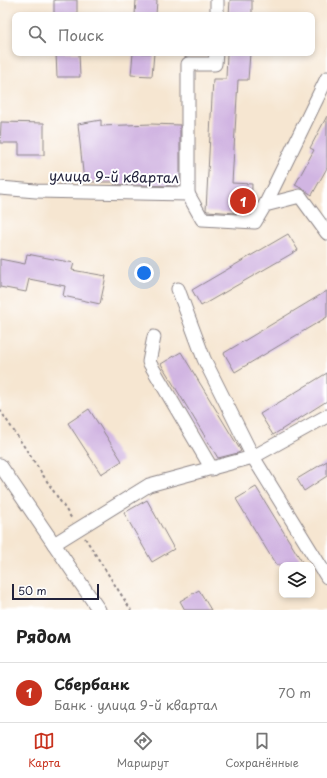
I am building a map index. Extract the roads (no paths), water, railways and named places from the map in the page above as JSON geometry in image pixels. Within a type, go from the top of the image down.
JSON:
[{"type":"street","points":[[217,12],[218,0]]},
{"type":"street","points":[[188,194],[188,64],[215,64],[216,56]]},
{"type":"street","points":[[265,205],[327,78]]},
{"type":"street","name":"улица 9-й квартал","points":[[0,188],[36,191],[188,194],[202,219],[255,222],[265,205]]},
{"type":"street","points":[[265,205],[300,196],[327,233]]},
{"type":"street","points":[[178,289],[204,359],[253,457],[327,577]]},
{"type":"street","points":[[154,337],[148,362],[212,468]]},
{"type":"street","points":[[54,544],[149,485],[253,457],[327,416]]},
{"type":"street","points":[[0,465],[100,610]]},
{"type":"place","name":"Сбербанк","points":[[243,201]]}]
